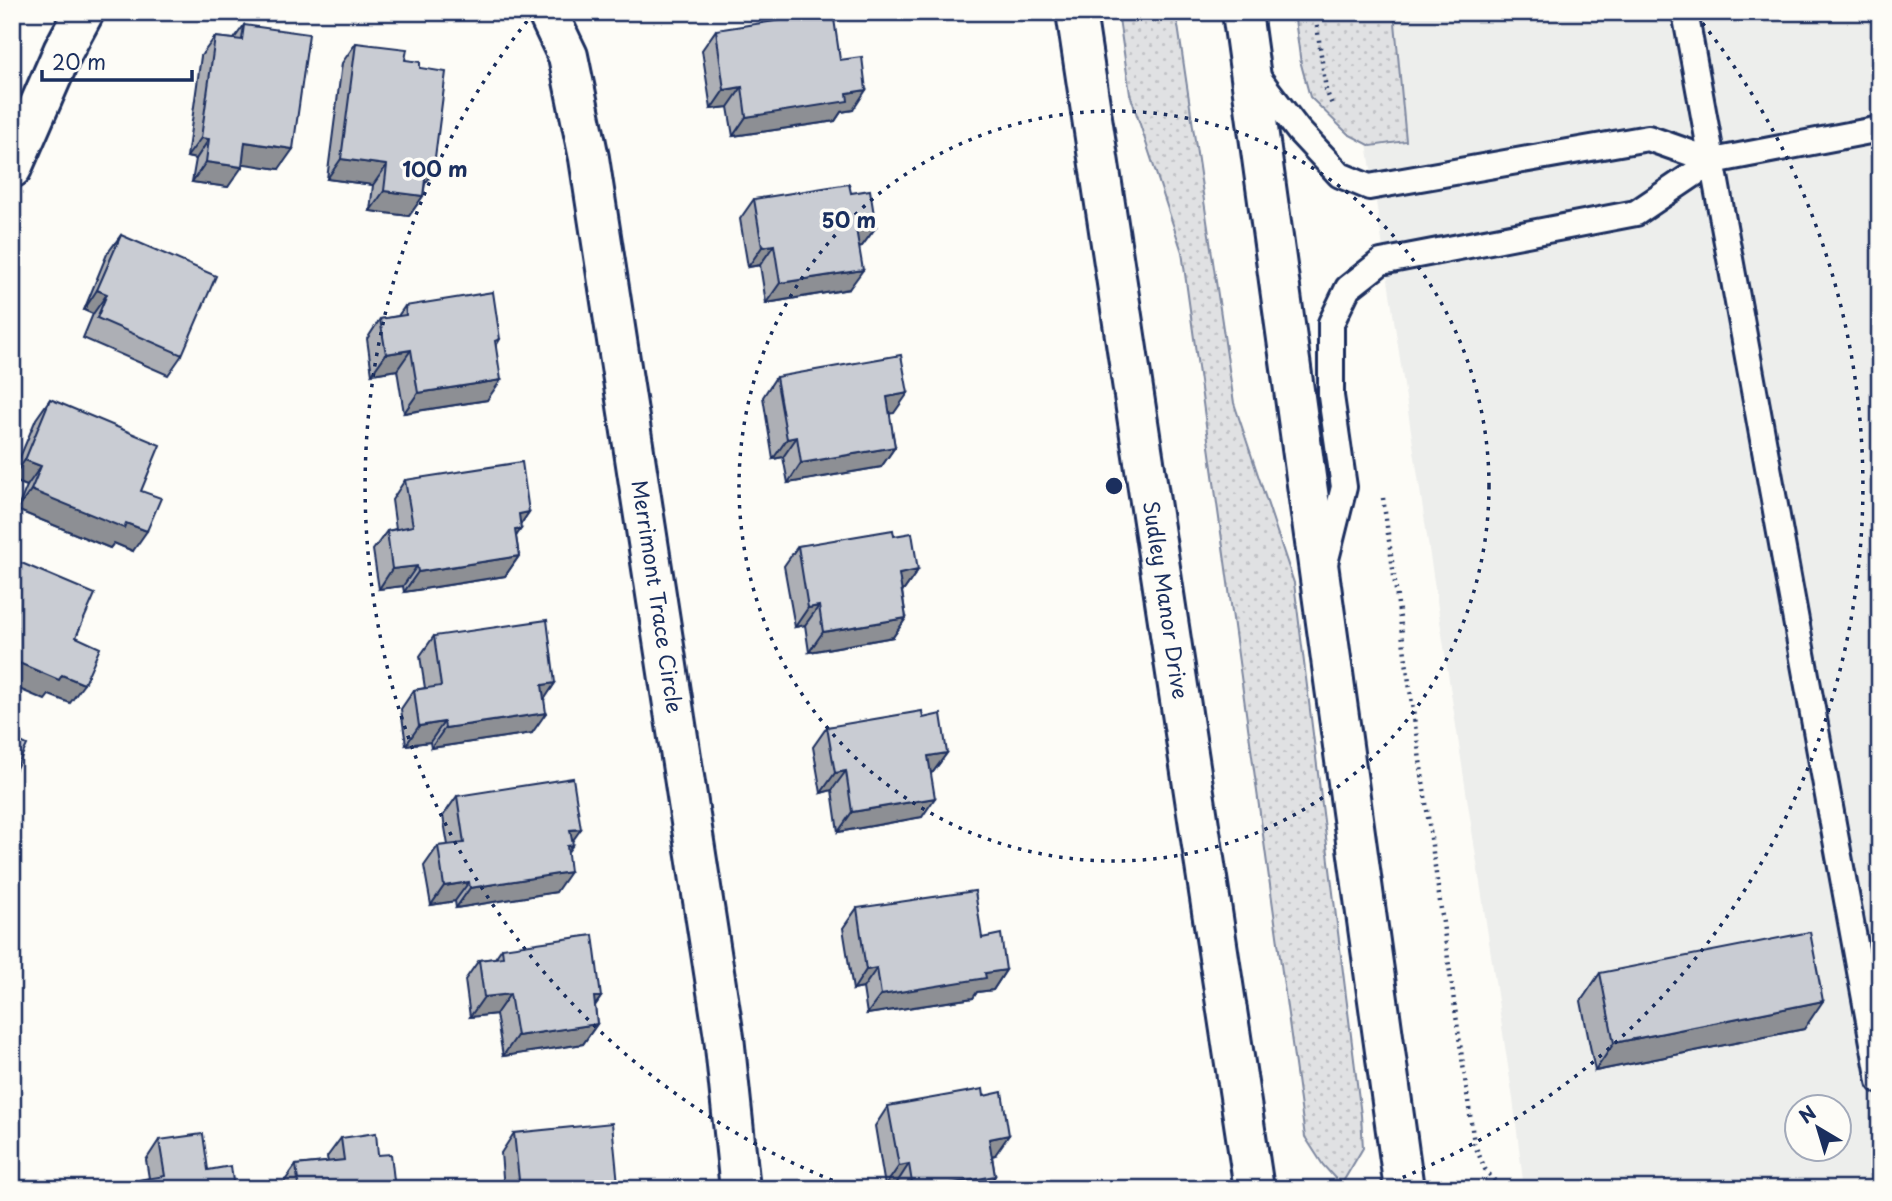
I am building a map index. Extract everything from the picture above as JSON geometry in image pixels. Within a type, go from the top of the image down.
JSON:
[{"type":"main road","points":[[12,168],[63,51],[84,12]]},
{"type":"main road","name":"Merrimont Trace Circle","points":[[547,12],[568,56],[589,159],[724,1037],[740,1189]]},
{"type":"main road","name":"Sudley Manor Drive","points":[[1076,12],[1254,1189]]},
{"type":"main road","points":[[1242,12],[1404,1189]]},
{"type":"lane","points":[[1685,12],[1880,1082]]},
{"type":"lane","points":[[1250,66],[1298,130],[1340,175],[1369,187],[1648,138],[1713,161]]},
{"type":"lane","points":[[1320,581],[1344,487],[1331,396],[1331,323],[1348,288],[1381,262],[1636,213],[1713,161],[1880,129]]},
{"type":"path","points":[[1315,12],[1326,90],[1334,109]]},
{"type":"path","points":[[1381,485],[1474,1143],[1485,1169],[1501,1189]]},
{"type":"shaded area","points":[[1118,12],[1176,12],[1234,403],[1294,583],[1361,1115],[1363,1148],[1341,1185],[1323,1165],[1305,1137],[1182,252],[1130,94]]},
{"type":"shaded area","points":[[1294,12],[1394,12],[1406,141],[1371,146],[1348,134],[1310,97],[1301,64]]},
{"type":"shaded area","points":[[1347,12],[1880,12],[1880,1189],[1524,1189],[1513,1099]]},
{"type":"building","points":[[833,12],[840,60],[862,57],[866,90],[847,93],[848,101],[746,117],[742,87],[724,90],[716,30]]},
{"type":"building","points":[[244,25],[309,34],[293,149],[245,142],[242,167],[206,162],[209,139],[201,138],[215,37],[242,40]]},
{"type":"building","points":[[356,43],[407,49],[405,60],[420,62],[420,68],[446,72],[433,173],[426,171],[423,196],[384,191],[387,165],[341,159]]},
{"type":"building","points":[[849,184],[851,193],[870,190],[876,227],[856,229],[863,270],[780,283],[774,245],[762,247],[754,199]]},
{"type":"building","points":[[121,235],[216,276],[182,355],[97,318],[107,294],[97,290]]},
{"type":"building","points":[[493,292],[500,339],[495,341],[501,380],[418,393],[411,350],[386,354],[380,319],[406,315],[405,306]]},
{"type":"building","points":[[901,355],[908,393],[887,397],[895,447],[801,463],[797,437],[787,439],[776,377]]},
{"type":"building","points":[[50,399],[160,445],[141,491],[161,498],[147,531],[126,523],[124,528],[31,490],[41,466],[25,460]]},
{"type":"building","points":[[522,462],[529,512],[519,514],[521,529],[515,530],[519,556],[418,572],[417,566],[392,569],[387,531],[413,526],[405,480]]},
{"type":"building","points":[[893,530],[894,536],[912,533],[918,570],[899,574],[906,618],[823,632],[819,606],[808,608],[798,546]]},
{"type":"building","points":[[12,559],[95,594],[76,637],[100,648],[84,684],[62,675],[59,680],[12,660]]},
{"type":"building","points":[[547,620],[555,683],[542,685],[546,713],[445,728],[444,722],[419,726],[414,690],[441,686],[434,636]]},
{"type":"building","points":[[922,711],[923,718],[941,714],[947,753],[928,756],[935,798],[852,812],[846,771],[835,773],[827,727]]},
{"type":"building","points":[[12,738],[27,745],[12,777]]},
{"type":"building","points":[[573,778],[581,829],[570,830],[573,845],[567,846],[570,872],[470,888],[469,882],[444,886],[438,846],[464,843],[457,796]]},
{"type":"building","points":[[975,891],[982,938],[1001,934],[1006,970],[985,973],[986,978],[881,995],[877,968],[866,970],[857,908]]},
{"type":"building","points":[[1810,932],[1823,1001],[1614,1043],[1600,973]]},
{"type":"building","points":[[593,935],[601,997],[594,997],[597,1024],[517,1036],[510,994],[484,997],[479,960],[503,957],[502,948]]},
{"type":"building","points":[[983,1089],[984,1096],[1002,1092],[1009,1135],[989,1139],[995,1176],[913,1189],[909,1164],[899,1166],[888,1106]]},
{"type":"building","points":[[612,1123],[618,1184],[613,1185],[613,1189],[520,1189],[514,1133]]},
{"type":"building","points":[[376,1133],[378,1155],[391,1154],[395,1189],[299,1189],[296,1165],[344,1160],[341,1138]]},
{"type":"building","points":[[203,1134],[208,1170],[231,1166],[234,1189],[141,1189],[140,1180],[165,1176],[159,1140]]}]
